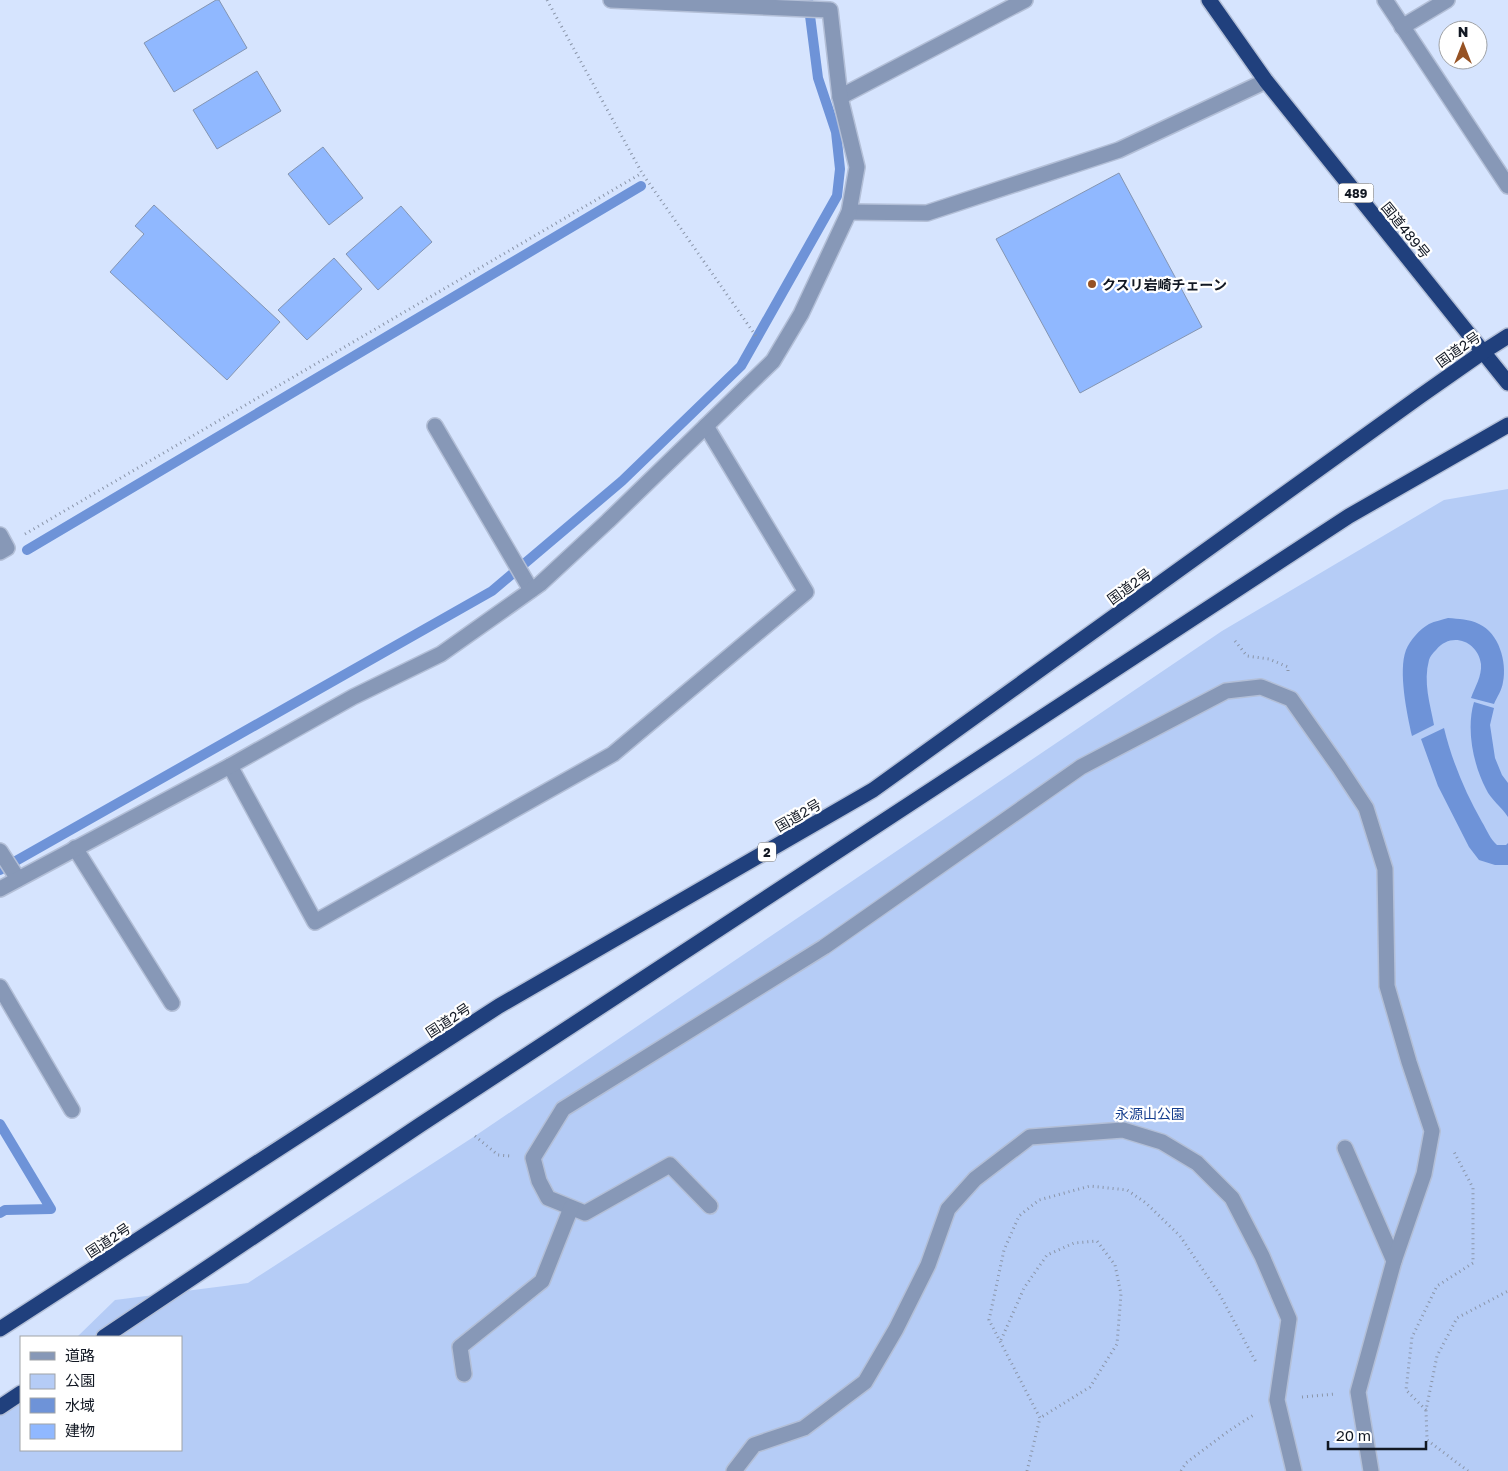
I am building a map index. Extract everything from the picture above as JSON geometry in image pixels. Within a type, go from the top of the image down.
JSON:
[{"type":"highway","name":"国道489号","points":[[1209,0],[1266,81],[1508,383]]},
{"type":"highway","name":"国道2号","points":[[0,1329],[499,1006],[873,790],[1483,352],[1508,336]]},
{"type":"highway","points":[[105,1336],[420,1124],[1349,516],[1508,425]]},
{"type":"highway","points":[[0,1407],[20,1394]]},
{"type":"street","points":[[0,889],[230,766],[354,696],[441,654],[540,584],[608,521],[773,361],[801,314],[849,212],[857,167],[840,97],[830,10],[611,0]]},
{"type":"street","points":[[840,97],[1025,0]]},
{"type":"street","points":[[1386,0],[1508,186]]},
{"type":"street","points":[[1402,27],[1447,0]]},
{"type":"street","points":[[849,212],[927,213],[1119,150],[1266,81]]},
{"type":"street","points":[[435,426],[531,590]]},
{"type":"street","points":[[230,766],[315,922],[613,754],[806,592],[706,426]]},
{"type":"street","points":[[0,535],[7,548],[0,552]]},
{"type":"street","points":[[710,1206],[670,1165],[586,1213],[548,1198],[539,1181],[533,1158],[563,1109],[824,947],[1081,766],[1226,691],[1261,687],[1291,699],[1339,766],[1366,808],[1385,869],[1388,986],[1409,1062],[1432,1130],[1424,1174],[1394,1261],[1358,1392],[1371,1471]]},
{"type":"street","points":[[75,848],[172,1003]]},
{"type":"street","points":[[0,851],[18,879]]},
{"type":"street","points":[[0,986],[72,1110]]},
{"type":"street","points":[[734,1471],[754,1444],[804,1428],[865,1382],[896,1329],[928,1265],[948,1209],[975,1179],[1030,1137],[1122,1130],[1162,1142],[1196,1163],[1232,1198],[1262,1256],[1289,1319],[1277,1400],[1294,1471]]},
{"type":"street","points":[[1345,1148],[1394,1261]]},
{"type":"street","points":[[464,1374],[460,1347],[542,1281],[571,1208]]},
{"type":"path","points":[[548,0],[642,173],[773,361]]},
{"type":"path","points":[[17,539],[642,173]]},
{"type":"path","points":[[1426,1410],[1406,1390],[1412,1337],[1437,1286],[1473,1263],[1473,1188],[1447,1138],[1432,1130]]},
{"type":"path","points":[[475,1136],[498,1156],[533,1158]]},
{"type":"path","points":[[1027,1471],[1040,1418],[989,1320],[1004,1250],[1019,1216],[1040,1200],[1090,1186],[1127,1190],[1146,1203],[1180,1236],[1220,1295],[1258,1365]]},
{"type":"path","points":[[1001,1341],[1024,1288],[1047,1255],[1074,1243],[1097,1241],[1115,1265],[1121,1294],[1117,1344],[1090,1387],[1040,1418]]},
{"type":"path","points":[[1468,1471],[1427,1440],[1426,1410],[1437,1356],[1458,1318],[1508,1291]]},
{"type":"path","points":[[1181,1471],[1186,1463],[1230,1430],[1277,1400],[1358,1392]]},
{"type":"green space","name":"永源山公園","points":[[1508,489],[1508,1471],[0,1471],[0,1415],[20,1395],[20,1451],[182,1451],[182,1336],[78,1336],[115,1300],[248,1283],[475,1136],[1222,631],[1444,500]]},
{"type":"water","points":[[1448,618],[1475,622],[1492,634],[1500,649],[1504,666],[1502,688],[1494,704],[1471,698],[1480,673],[1481,664],[1479,656],[1475,649],[1463,641],[1449,641],[1442,644],[1431,656],[1427,668],[1428,693],[1434,725],[1412,736],[1403,681],[1406,650],[1413,639],[1426,626]]},
{"type":"water","points":[[1474,702],[1494,708],[1490,725],[1495,758],[1502,775],[1508,783],[1508,817],[1488,793],[1474,758],[1471,723]]},
{"type":"water","points":[[1444,728],[1460,776],[1492,840],[1497,845],[1506,845],[1508,843],[1508,865],[1495,865],[1479,860],[1469,847],[1438,786],[1421,739]]},
{"type":"building","points":[[219,0],[247,48],[174,92],[144,43]]},
{"type":"building","points":[[257,71],[281,111],[217,149],[193,110]]},
{"type":"building","points":[[323,147],[363,198],[329,225],[288,174]]},
{"type":"building","points":[[1119,173],[1202,327],[1080,393],[996,239]]},
{"type":"building","points":[[154,205],[280,322],[227,380],[110,272],[144,234],[135,226]]},
{"type":"building","points":[[401,206],[432,242],[378,290],[346,254]]},
{"type":"building","points":[[334,258],[362,289],[307,340],[278,310]]},
{"type":"waterway","points":[[0,870],[492,591],[622,481],[741,366],[837,196],[840,169],[836,132],[818,78],[808,0]]},
{"type":"waterway","points":[[27,550],[641,186]]},
{"type":"waterway","points":[[0,1124],[51,1209],[5,1210],[0,1213]]},
{"type":"place","name":"クスリ岩崎チェーン","points":[[1092,284]]}]
